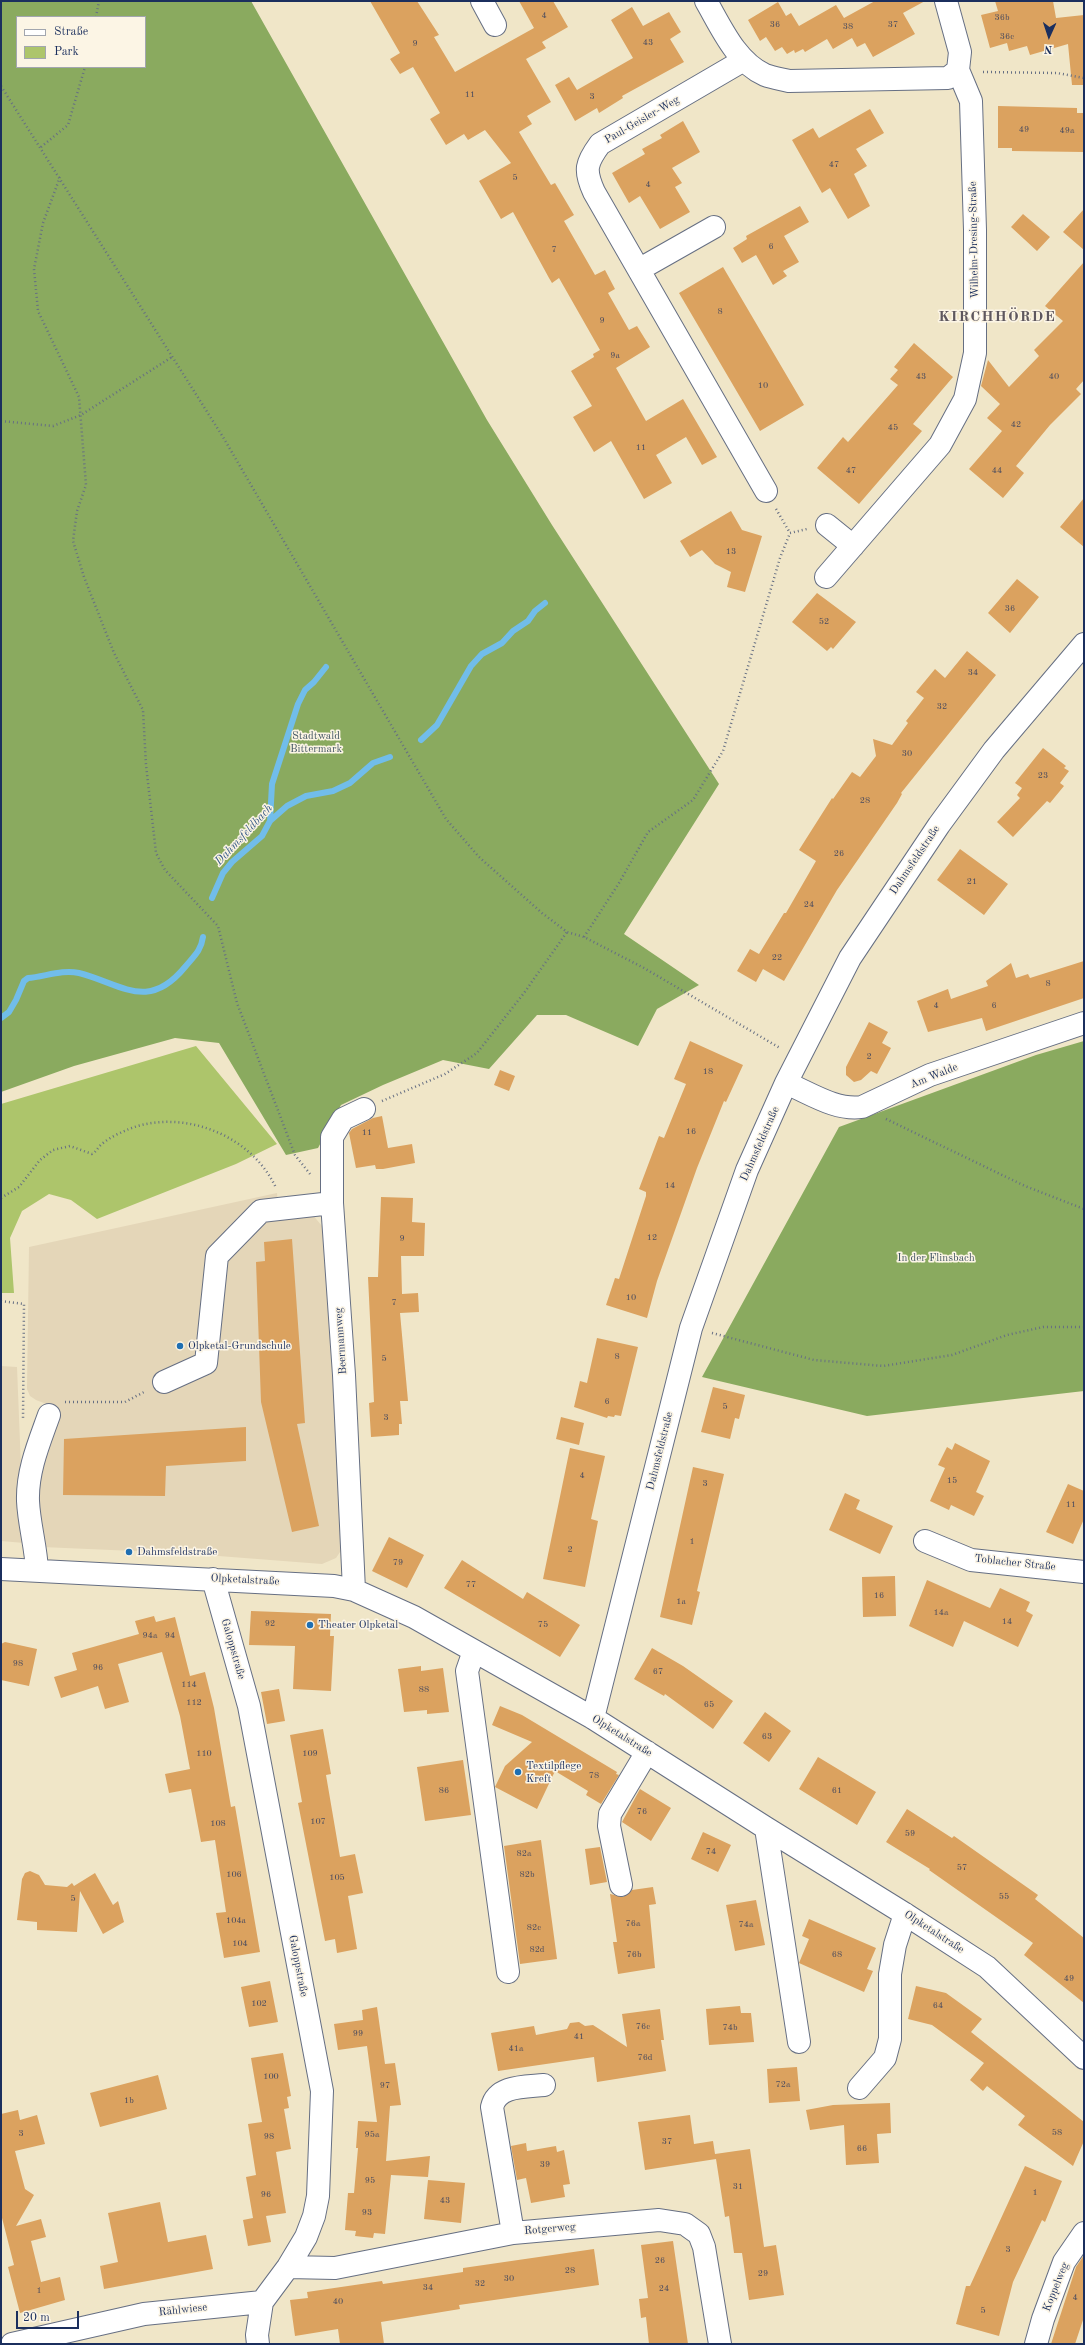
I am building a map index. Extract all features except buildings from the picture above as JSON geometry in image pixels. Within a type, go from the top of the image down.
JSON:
[{"type":"street","points":[[482,1],[495,25]]},
{"type":"street","points":[[706,1],[728,40],[744,60],[764,74],[789,81],[948,78],[958,70]]},
{"type":"street","name":"Wilhelm-Dresing-Straße","points":[[826,578],[940,445],[965,399],[975,353],[975,230],[971,100],[958,70],[960,52],[946,1]]},
{"type":"street","name":"Paul-Geisler-Weg","points":[[744,60],[600,144],[591,157],[587,169],[588,180],[594,192],[640,269],[695,369],[766,491]]},
{"type":"street","points":[[640,269],[714,227]]},
{"type":"street","points":[[827,525],[853,546]]},
{"type":"street","name":"Dahmsfeldstraße","points":[[593,1718],[691,1328],[747,1170],[786,1083],[850,958],[939,825],[994,750],[1083,646]]},
{"type":"street","name":"Am Walde","points":[[786,1083],[839,1106],[852,1109],[862,1107],[930,1075],[1084,1023]]},
{"type":"street","name":"Beermannweg","points":[[354,1590],[344,1375],[332,1203],[332,1137],[343,1119],[364,1109]]},
{"type":"street","points":[[158,1385],[206,1363],[217,1256],[262,1211],[285,1207],[332,1203]]},
{"type":"street","points":[[37,1570],[36,1549],[28,1502],[29,1476],[37,1450],[54,1409]]},
{"type":"street","name":"Toblacher Straße","points":[[925,1541],[971,1560],[1084,1572]]},
{"type":"street","name":"Olpketalstraße","points":[[1,1568],[313,1584],[354,1590],[414,1618],[593,1718],[766,1828],[906,1914],[988,1967],[1083,2054]]},
{"type":"street","name":"Galoppstraße","points":[[213,1579],[249,1706],[322,2091],[318,2196],[306,2237],[288,2267],[262,2302],[257,2335],[258,2344]]},
{"type":"street","points":[[474,1651],[467,1671],[508,1972]]},
{"type":"street","points":[[621,1885],[609,1826],[610,1814],[647,1752]]},
{"type":"street","points":[[766,1828],[799,2042]]},
{"type":"street","points":[[859,2088],[885,2058],[890,2039],[890,1974],[895,1945],[906,1914]]},
{"type":"street","points":[[513,2233],[492,2107],[494,2098],[500,2092],[544,2085]]},
{"type":"street","name":"Rotgerweg","points":[[288,2267],[335,2268],[513,2233],[659,2220],[685,2224],[699,2234],[704,2247],[720,2344]]},
{"type":"street","name":"Koppelweg","points":[[1036,2344],[1043,2319],[1064,2262],[1084,2233]]},
{"type":"street","name":"Rählwiese","points":[[12,2344],[144,2314],[262,2302]]},
{"type":"path","points":[[96,16],[99,1]]},
{"type":"path","points":[[41,147],[68,125],[85,68]]},
{"type":"path","points":[[958,70],[1057,73],[1084,78]]},
{"type":"path","points":[[1,86],[60,177],[227,444],[446,819],[479,857],[542,913],[567,932],[584,937],[644,968],[798,1057]]},
{"type":"path","points":[[60,177],[43,223],[34,269],[38,310],[79,397],[86,485],[77,511],[74,540],[84,577],[114,653],[143,710],[146,765],[156,853],[165,870],[218,926],[237,1003],[295,1155],[332,1203]]},
{"type":"path","points":[[1,421],[53,426],[81,415],[172,357]]},
{"type":"path","points":[[584,937],[619,883],[648,832],[693,800],[723,751],[780,558],[790,533],[766,491]]},
{"type":"path","points":[[364,1109],[445,1074],[476,1053],[520,998],[567,932]]},
{"type":"path","points":[[862,1107],[1025,1186],[1084,1209]]},
{"type":"path","points":[[1,1198],[19,1187],[40,1160],[53,1150],[70,1146],[92,1154],[114,1135],[130,1128],[164,1122],[199,1126],[234,1140],[264,1168],[274,1184],[285,1207]]},
{"type":"path","points":[[1,1301],[24,1304],[23,1424],[27,1437],[37,1450]]},
{"type":"path","points":[[691,1328],[814,1360],[883,1366],[952,1355],[1007,1335],[1043,1327],[1084,1327]]},
{"type":"path","points":[[54,1409],[125,1402],[158,1385]]},
{"type":"shaded area","name":"Olpketal-Grundschule","points":[[277,1193],[279,1215],[312,1214],[322,1226],[324,1237],[336,1414],[342,1544],[340,1552],[336,1558],[322,1564],[180,1553],[42,1547],[35,1498],[57,1408],[36,1400],[30,1396],[27,1389],[29,1247]]},
{"type":"shaded area","points":[[1,1366],[17,1367],[24,1543],[1,1541]]},
{"type":"green space","name":"Stadtwald Bittermark","points":[[1,1],[251,1],[487,420],[552,525],[719,784],[624,934],[699,985],[657,1009],[638,1046],[566,1015],[537,1015],[489,1069],[443,1060],[383,1085],[341,1105],[318,1148],[286,1155],[219,1043],[175,1038],[74,1066],[1,1092]]},
{"type":"green space","name":"In der Flinsbach","points":[[1084,1041],[1084,1391],[867,1416],[702,1377],[839,1127],[1036,1055]]},
{"type":"green space","points":[[196,1046],[277,1144],[236,1164],[97,1219],[71,1200],[49,1194],[22,1211],[10,1238],[14,1293],[1,1293],[1,1104]]},
{"type":"waterway","name":"Dahmsfeldbach","points":[[421,740],[437,725],[471,666],[482,654],[502,643],[513,631],[528,621],[535,611],[545,603]]},
{"type":"waterway","points":[[270,821],[272,784],[298,704],[305,690],[314,682],[326,667]]},
{"type":"waterway","name":"Dahmsfeldbach","points":[[212,898],[223,873],[232,862],[262,836],[270,821],[287,806],[306,796],[333,791],[350,783],[373,763],[390,757]]},
{"type":"waterway","name":"Dahmsfeldbach","points":[[1,1018],[9,1012],[24,981],[28,978],[73,972],[134,991],[147,992],[159,988],[172,981],[185,967],[199,950],[203,937]]},
{"type":"place","name":"Olpketal-Grundschule","points":[[180,1346]]},
{"type":"place","name":"Dahmsfeldstraße","points":[[129,1552]]},
{"type":"place","name":"Theater Olpketal","points":[[310,1625]]},
{"type":"place","name":"Textilpflege Kreft","points":[[518,1772]]},
{"type":"district","name":"KIRCHHÖRDE","points":[[997,317]]}]
